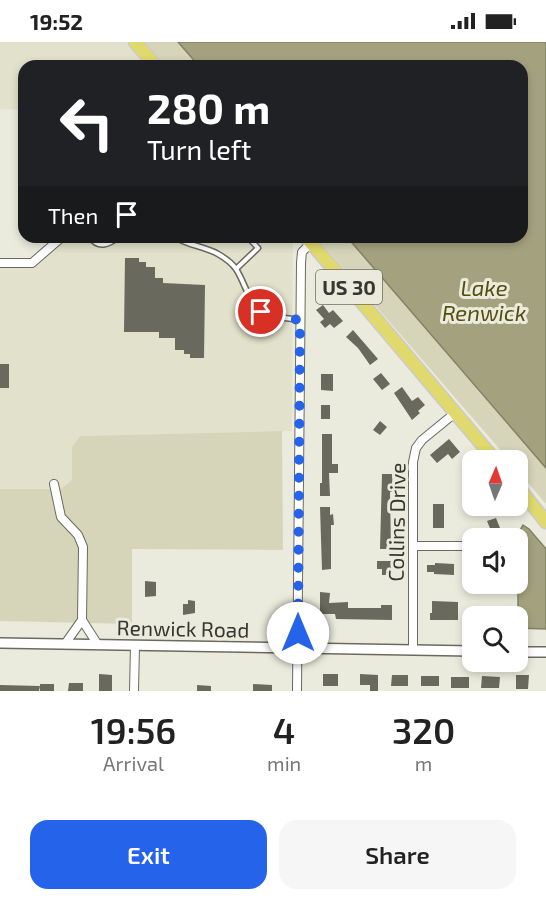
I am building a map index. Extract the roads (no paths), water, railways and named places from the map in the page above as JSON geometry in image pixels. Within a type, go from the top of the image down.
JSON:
[{"type":"main road","points":[[135,42],[151,60]]},
{"type":"main road","name":"US 30","points":[[311,243],[486,450]]},
{"type":"main road","points":[[528,500],[546,522]]},
{"type":"street","points":[[0,263],[32,263],[55,243]]},
{"type":"street","points":[[297,691],[300,320],[302,252],[306,243]]},
{"type":"street","name":"Collins Drive","points":[[413,650],[413,462],[416,448],[432,431],[455,413]]},
{"type":"street","points":[[54,484],[61,517],[78,535],[82,547],[82,620],[98,645]]},
{"type":"street","points":[[414,546],[462,546]]},
{"type":"street","points":[[65,644],[82,620]]},
{"type":"street","name":"Renwick Road","points":[[0,643],[462,651]]},
{"type":"street","points":[[134,691],[135,645]]},
{"type":"street","points":[[528,652],[546,652]]},
{"type":"lane","points":[[185,243],[205,247],[218,254],[236,269],[245,289],[261,312],[269,316],[300,320]]},
{"type":"lane","points":[[236,269],[258,248],[253,243]]},
{"type":"water","name":"Lake Renwick","points":[[178,42],[546,42],[546,468],[352,243],[528,243],[528,60],[194,60]]},
{"type":"water","points":[[528,528],[546,549],[546,629],[528,628],[528,606],[518,606],[518,594],[528,594]]}]
